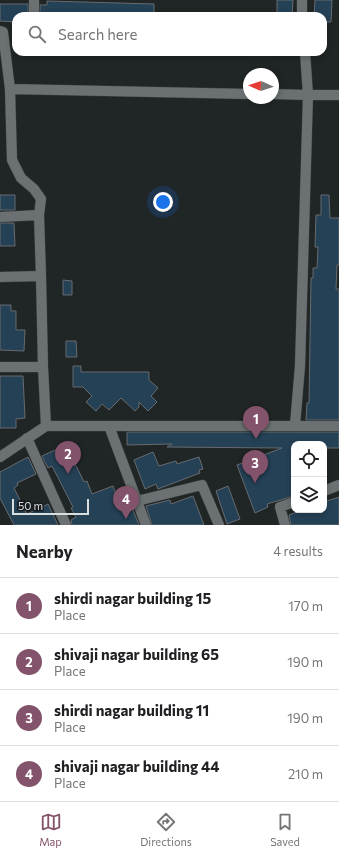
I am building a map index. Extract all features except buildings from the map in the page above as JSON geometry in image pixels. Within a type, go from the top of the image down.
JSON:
[{"type":"street","points":[[34,0],[34,12]]},
{"type":"street","points":[[302,0],[302,12]]},
{"type":"street","points":[[0,31],[3,32],[10,89],[12,160],[21,178],[34,189],[41,199],[43,367],[46,426]]},
{"type":"street","points":[[295,425],[300,366],[308,95],[305,56]]},
{"type":"street","points":[[10,89],[243,94]]},
{"type":"street","points":[[279,94],[339,95]]},
{"type":"street","points":[[0,217],[40,215]]},
{"type":"street","points":[[0,277],[42,276]]},
{"type":"street","points":[[0,367],[43,367]]},
{"type":"street","points":[[0,457],[46,426],[339,426]]},
{"type":"street","points":[[110,426],[146,525]]},
{"type":"street","points":[[28,438],[66,525]]},
{"type":"street","points":[[137,501],[202,485],[219,525]]},
{"type":"street","points":[[327,490],[339,485]]},
{"type":"street","points":[[285,525],[280,508],[291,503]]},
{"type":"place","name":"shirdi nagar building 15","points":[[256,439]]},
{"type":"place","name":"shivaji nagar building 65","points":[[68,474]]},
{"type":"place","name":"shirdi nagar building 11","points":[[255,483]]},
{"type":"place","name":"shivaji nagar building 44","points":[[126,519]]}]
